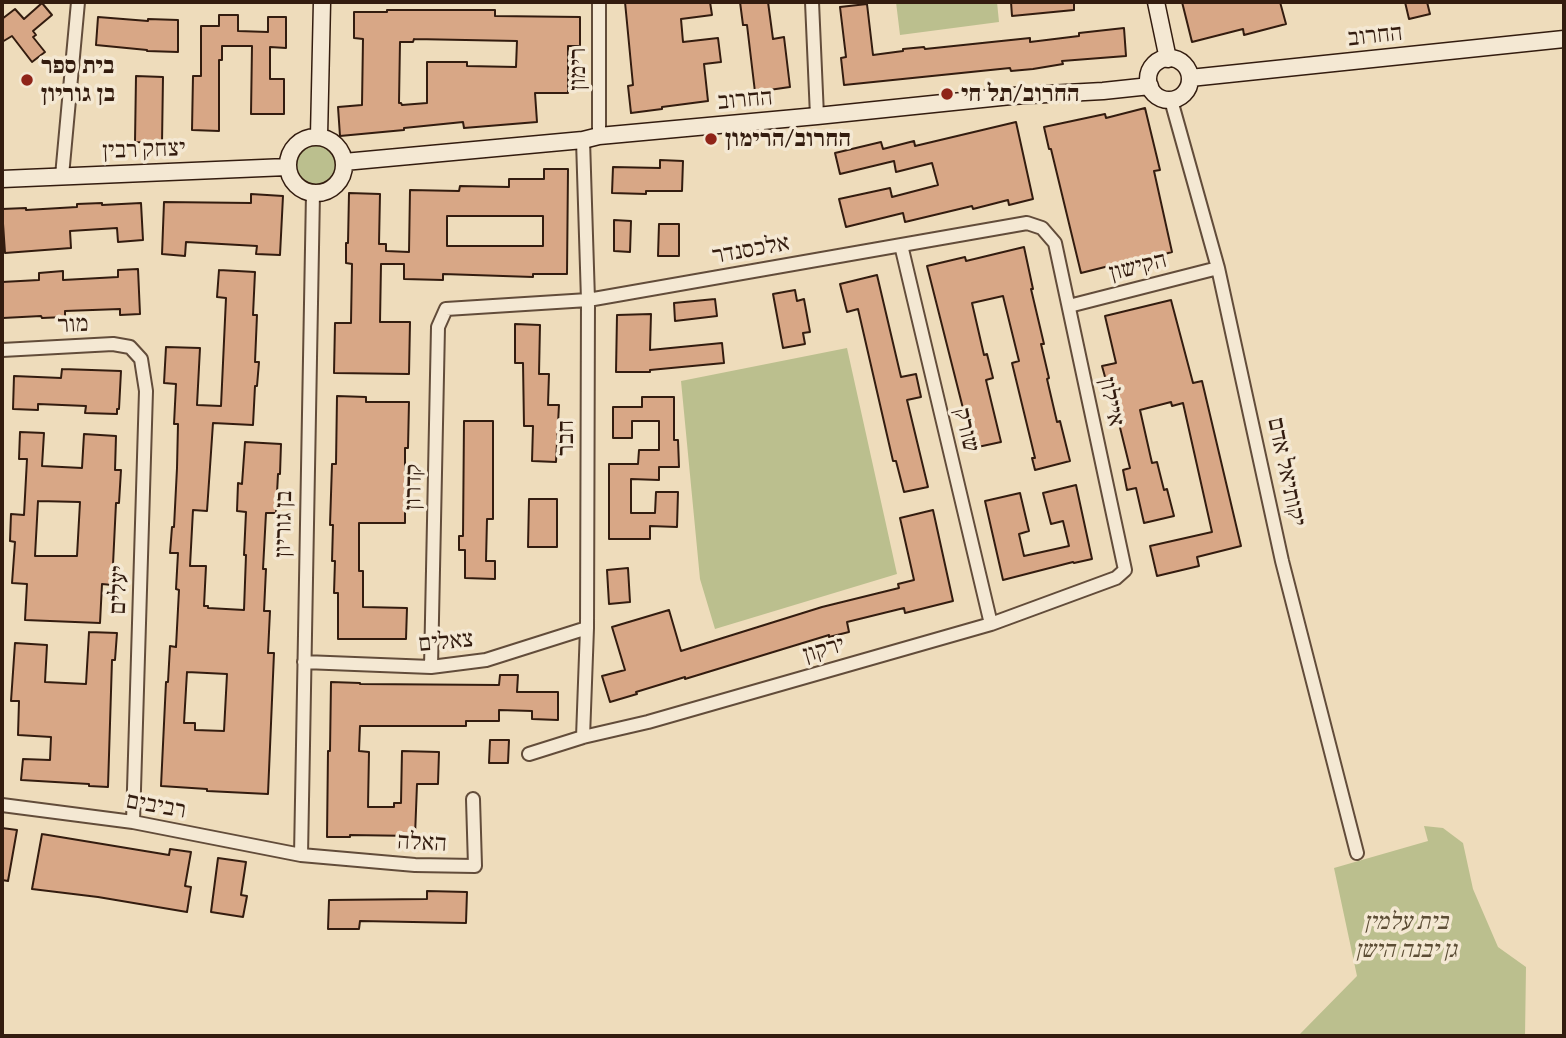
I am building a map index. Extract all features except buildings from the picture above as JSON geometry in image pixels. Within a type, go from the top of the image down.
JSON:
[{"type":"street","points":[[62,176],[78,2]]},
{"type":"street","points":[[319,136],[322,2]]},
{"type":"street","name":"רימון","points":[[591,138],[599,2]]},
{"type":"street","points":[[812,2],[817,116]]},
{"type":"street","points":[[1156,2],[1168,59]]},
{"type":"street","name":"החרוב","points":[[1190,78],[1564,39]]},
{"type":"street","points":[[1173,59],[1183,64],[1190,78],[1185,93],[1171,100],[1160,98],[1152,91],[1149,75],[1154,66],[1163,60],[1173,59]]},
{"type":"street","name":"החרוב","points":[[344,162],[1011,96],[1150,86]]},
{"type":"street","name":"יקותיאל אדם","points":[[1171,100],[1218,268],[1282,561],[1357,853]]},
{"type":"street","points":[[319,136],[333,142],[342,154],[344,162],[339,181],[332,188],[313,193],[303,191],[295,185],[287,167],[292,148],[309,137],[319,136]]},
{"type":"street","name":"חבר","points":[[583,737],[587,628],[591,138]]},
{"type":"street","name":"יצחק רבין","points":[[2,179],[287,167]]},
{"type":"street","name":"בן גוריון","points":[[301,856],[313,193]]},
{"type":"street","name":"אלכסנדר","points":[[446,309],[588,300],[1027,223],[1042,228],[1055,243]]},
{"type":"street","name":"איילון","points":[[1055,243],[1125,570]]},
{"type":"street","name":"שורק","points":[[901,245],[991,624]]},
{"type":"street","name":"הקישון","points":[[1069,306],[1218,268]]},
{"type":"street","name":"קדרון","points":[[431,667],[438,327],[446,309]]},
{"type":"street","name":"מור","points":[[2,350],[113,344],[131,347],[141,359]]},
{"type":"street","name":"יעלים","points":[[133,822],[146,391],[141,359]]},
{"type":"street","name":"ירקון","points":[[529,754],[991,624],[1116,578],[1125,570]]},
{"type":"street","name":"צאלים","points":[[304,662],[431,667],[486,660],[587,628]]},
{"type":"street","name":"האלה","points":[[301,856],[475,866],[473,799]]},
{"type":"street","name":"רביבים","points":[[2,805],[133,822],[301,856]]},
{"type":"green space","points":[[896,2],[997,2],[999,22],[900,35]]},
{"type":"green space","points":[[316,144],[331,151],[338,166],[331,181],[316,188],[301,181],[294,166],[301,151]]},
{"type":"green space","points":[[847,348],[897,574],[715,629],[700,579],[681,381]]},
{"type":"green space","name":"בית עלמין גן יבנה הישן","points":[[1424,826],[1443,828],[1463,843],[1473,889],[1498,947],[1526,967],[1525,1036],[1298,1036],[1357,976],[1334,868],[1428,841]]},
{"type":"place","name":"בית ספר בן גוריון","points":[[27,80]]},
{"type":"place","name":"החרוב/תל חי","points":[[947,94]]},
{"type":"place","name":"החרוב/הרימון","points":[[711,139]]}]
